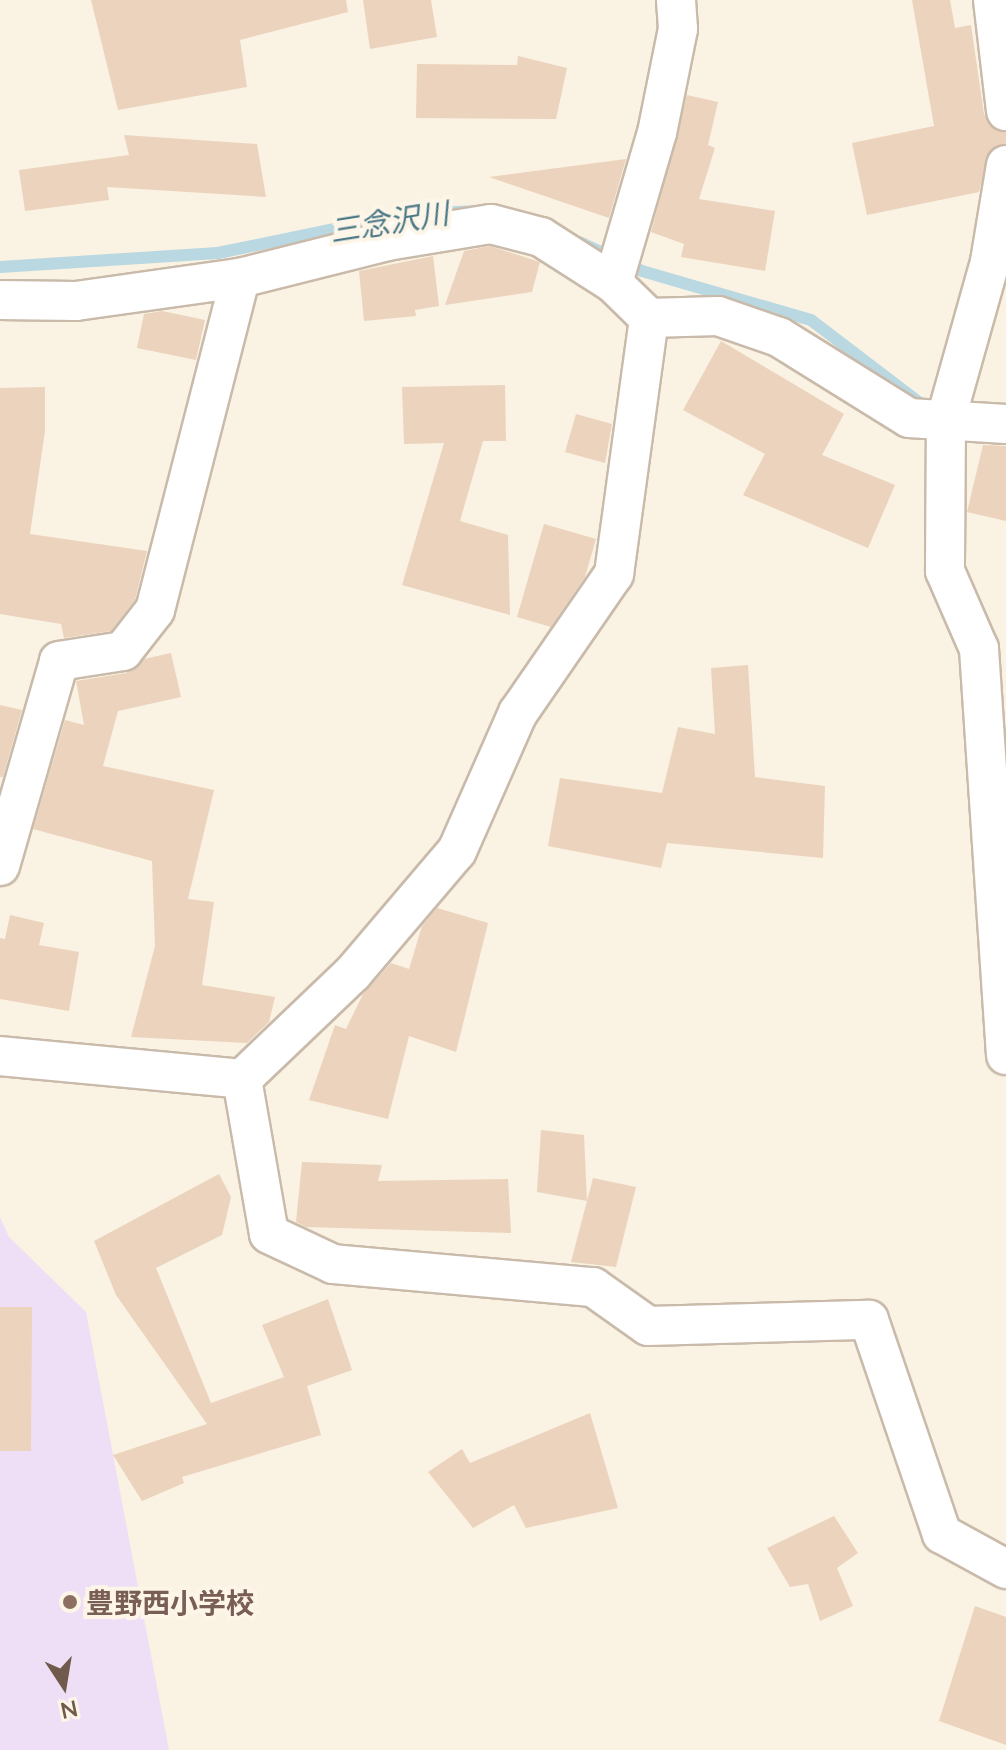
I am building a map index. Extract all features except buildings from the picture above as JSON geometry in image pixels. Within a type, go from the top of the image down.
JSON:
[{"type":"street","points":[[617,266],[657,133],[678,29],[676,0]]},
{"type":"street","points":[[993,0],[1006,111]]},
{"type":"street","points":[[1006,165],[990,262],[946,419],[945,571],[979,649],[1006,1055]]},
{"type":"street","points":[[0,300],[76,301],[240,278],[387,241],[491,224],[541,237],[617,266],[649,318],[614,574],[518,713],[457,851],[353,973],[242,1079],[0,1056]]},
{"type":"street","points":[[0,866],[59,661],[123,651],[155,610],[240,278]]},
{"type":"street","points":[[649,318],[718,316],[779,337],[909,418],[1006,424]]},
{"type":"street","points":[[242,1079],[269,1234],[333,1264],[593,1287],[648,1326],[869,1320],[942,1534],[1006,1569]]},
{"type":"shaded area","name":"豊野西小学校","points":[[0,1217],[9,1237],[86,1312],[169,1750],[0,1750]]},
{"type":"waterway","name":"三念沢川","points":[[0,267],[218,253],[407,214],[481,211]]},
{"type":"waterway","name":"三念沢川","points":[[579,242],[642,271],[811,320],[925,407]]},
{"type":"place","name":"豊野西小学校","points":[[70,1602]]}]
